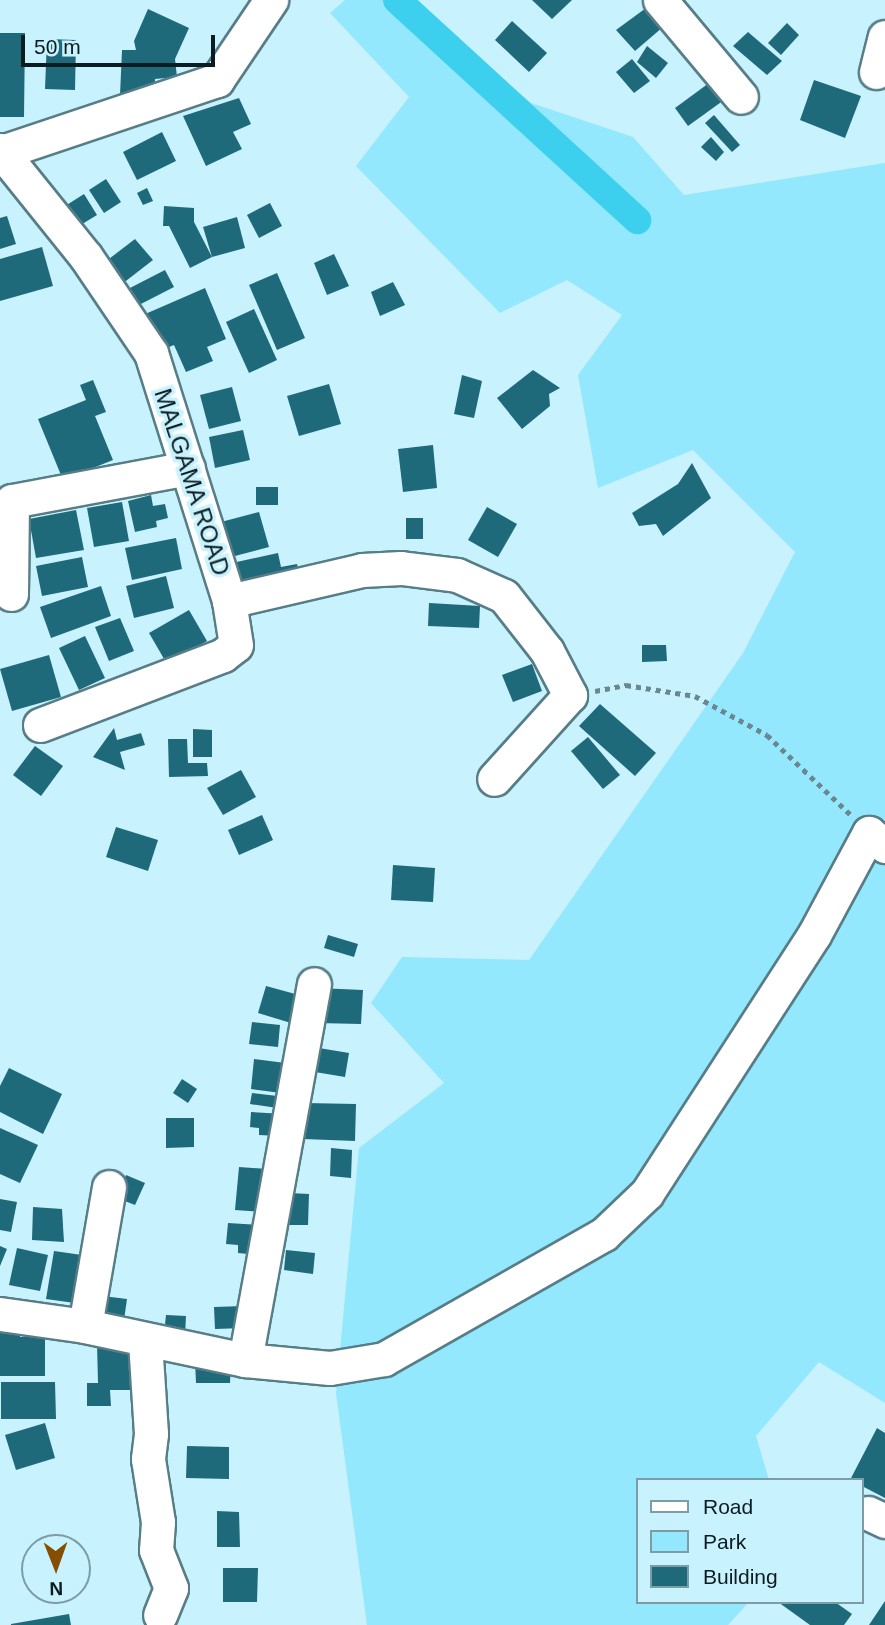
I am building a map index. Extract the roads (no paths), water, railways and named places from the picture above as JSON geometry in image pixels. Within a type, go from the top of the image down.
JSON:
[{"type":"street","points":[[2,150],[217,80],[271,0]]},
{"type":"street","points":[[660,0],[741,97]]},
{"type":"street","points":[[876,72],[885,37]]},
{"type":"street","name":"MALGAMA ROAD","points":[[2,150],[113,294],[151,353],[229,601],[362,570],[401,568],[457,575],[504,596],[547,651],[570,695],[494,779]]},
{"type":"street","points":[[11,594],[12,501],[188,468]]},
{"type":"street","points":[[40,724],[223,655],[236,645],[229,601]]},
{"type":"street","points":[[0,1314],[85,1326],[145,1341],[245,1360],[330,1368],[384,1359],[604,1234],[647,1193],[877,839]]},
{"type":"street","points":[[245,1360],[314,984]]},
{"type":"street","points":[[85,1326],[109,1187]]},
{"type":"street","points":[[145,1341],[151,1434],[148,1459],[158,1522],[156,1550],[171,1588],[160,1615]]},
{"type":"waterway","points":[[397,0],[637,220]]}]
